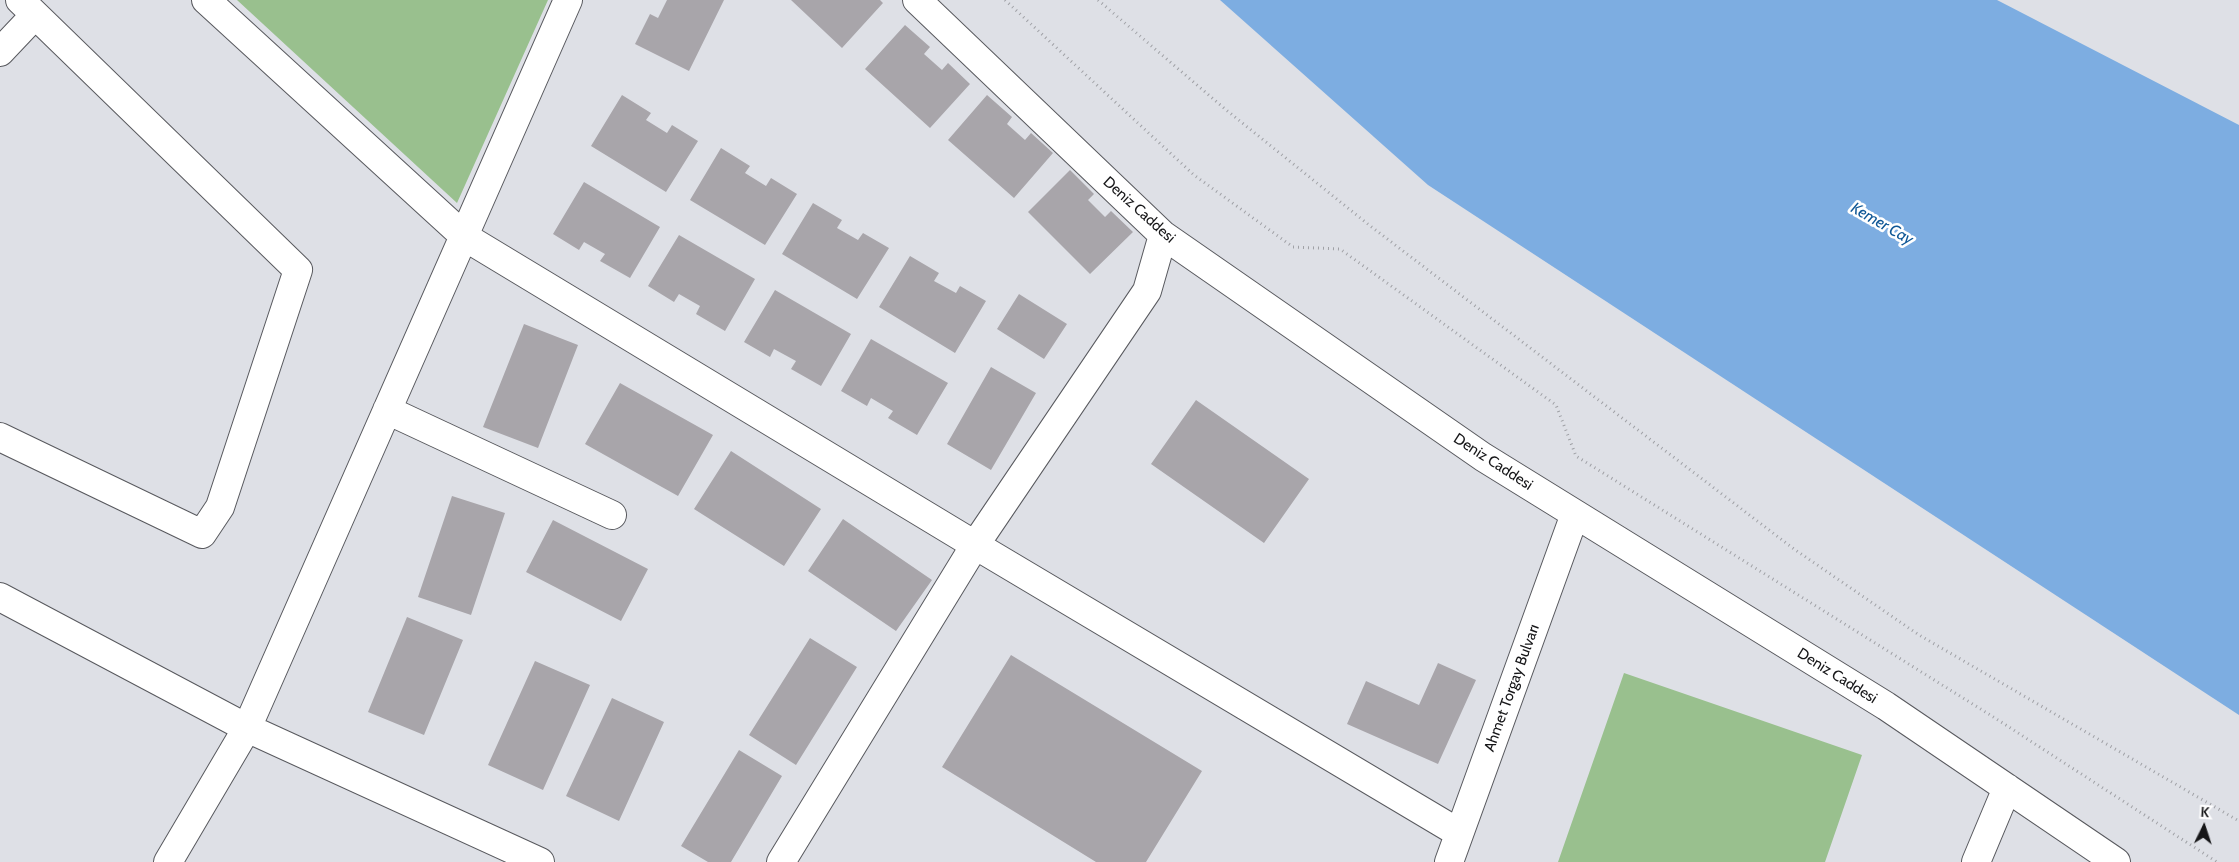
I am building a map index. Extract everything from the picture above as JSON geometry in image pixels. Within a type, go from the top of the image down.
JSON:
[{"type":"street","points":[[206,0],[465,237],[975,545],[1459,833]]},
{"type":"street","points":[[168,862],[246,728],[465,237],[568,0]]},
{"type":"street","name":"Deniz Caddesi","points":[[917,0],[1163,235],[1483,457],[1886,706],[2116,862]]},
{"type":"street","points":[[0,52],[28,7],[298,270],[220,506],[202,534],[0,438]]},
{"type":"street","points":[[781,862],[975,545],[1147,291],[1163,235]]},
{"type":"street","points":[[387,410],[612,515]]},
{"type":"street","name":"Ahmet Torgay Bulvarı","points":[[1449,862],[1575,514]]},
{"type":"street","points":[[0,597],[246,728],[540,862]]},
{"type":"street","points":[[1976,862],[2007,788]]},
{"type":"path","points":[[1004,0],[1194,175],[1293,247],[1340,249],[1556,405],[1576,456],[1995,718],[2217,862]]},
{"type":"path","points":[[1098,0],[1225,110],[1369,225],[1794,548],[1919,635],[2239,821]]},
{"type":"green space","points":[[237,0],[548,0],[457,203]]},
{"type":"green space","points":[[1624,673],[1862,755],[1825,862],[1558,862]]},
{"type":"water","name":"Kemer Cay","points":[[1220,0],[1997,0],[2239,125],[2239,715],[1428,185]]},
{"type":"building","points":[[667,0],[724,0],[689,71],[635,44],[650,14],[658,18]]},
{"type":"building","points":[[791,0],[880,0],[883,3],[842,48]]},
{"type":"building","points":[[905,25],[930,47],[924,54],[942,70],[948,63],[970,84],[930,128],[865,69]]},
{"type":"building","points":[[622,95],[651,113],[646,120],[667,133],[672,125],[698,141],[666,192],[591,146]]},
{"type":"building","points":[[987,95],[1012,117],[1007,124],[1025,140],[1031,133],[1053,153],[1014,198],[948,140]]},
{"type":"building","points":[[721,148],[750,166],[745,173],[766,186],[771,178],[797,194],[765,245],[690,200]]},
{"type":"building","points":[[1070,170],[1094,194],[1088,200],[1105,217],[1111,211],[1133,232],[1090,274],[1028,212]]},
{"type":"building","points":[[584,182],[660,227],[630,278],[600,261],[605,254],[584,242],[579,250],[553,234]]},
{"type":"building","points":[[813,203],[842,220],[837,228],[858,240],[863,233],[889,248],[857,299],[782,254]]},
{"type":"building","points":[[679,235],[755,279],[725,331],[696,314],[700,306],[679,294],[674,302],[648,286]]},
{"type":"building","points":[[910,256],[939,273],[934,281],[956,293],[960,286],[986,301],[955,353],[879,307]]},
{"type":"building","points":[[775,290],[851,334],[821,386],[791,369],[796,361],[774,349],[770,357],[744,342]]},
{"type":"building","points":[[1019,294],[1067,324],[1044,359],[997,329]]},
{"type":"building","points":[[524,324],[578,345],[538,448],[483,427]]},
{"type":"building","points":[[871,339],[948,383],[917,435],[888,418],[893,411],[871,398],[867,406],[841,391]]},
{"type":"building","points":[[991,367],[1036,393],[991,470],[947,444]]},
{"type":"building","points":[[620,383],[713,435],[678,496],[585,444]]},
{"type":"building","points":[[1196,400],[1309,479],[1264,543],[1151,464]]},
{"type":"building","points":[[731,451],[821,509],[784,566],[694,509]]},
{"type":"building","points":[[452,496],[505,513],[471,615],[418,597]]},
{"type":"building","points":[[843,519],[932,580],[896,631],[808,571]]},
{"type":"building","points":[[553,520],[648,569],[621,621],[526,572]]},
{"type":"building","points":[[407,617],[463,640],[424,735],[368,712]]},
{"type":"building","points":[[810,638],[857,667],[796,765],[749,735]]},
{"type":"building","points":[[1011,655],[1202,771],[1146,862],[1096,862],[942,767]]},
{"type":"building","points":[[535,661],[590,685],[543,790],[488,765]]},
{"type":"building","points":[[1438,663],[1476,680],[1438,764],[1347,724],[1366,681],[1419,705]]},
{"type":"building","points":[[612,698],[664,722],[619,821],[566,796]]},
{"type":"building","points":[[739,750],[782,776],[731,862],[708,862],[681,846]]}]
